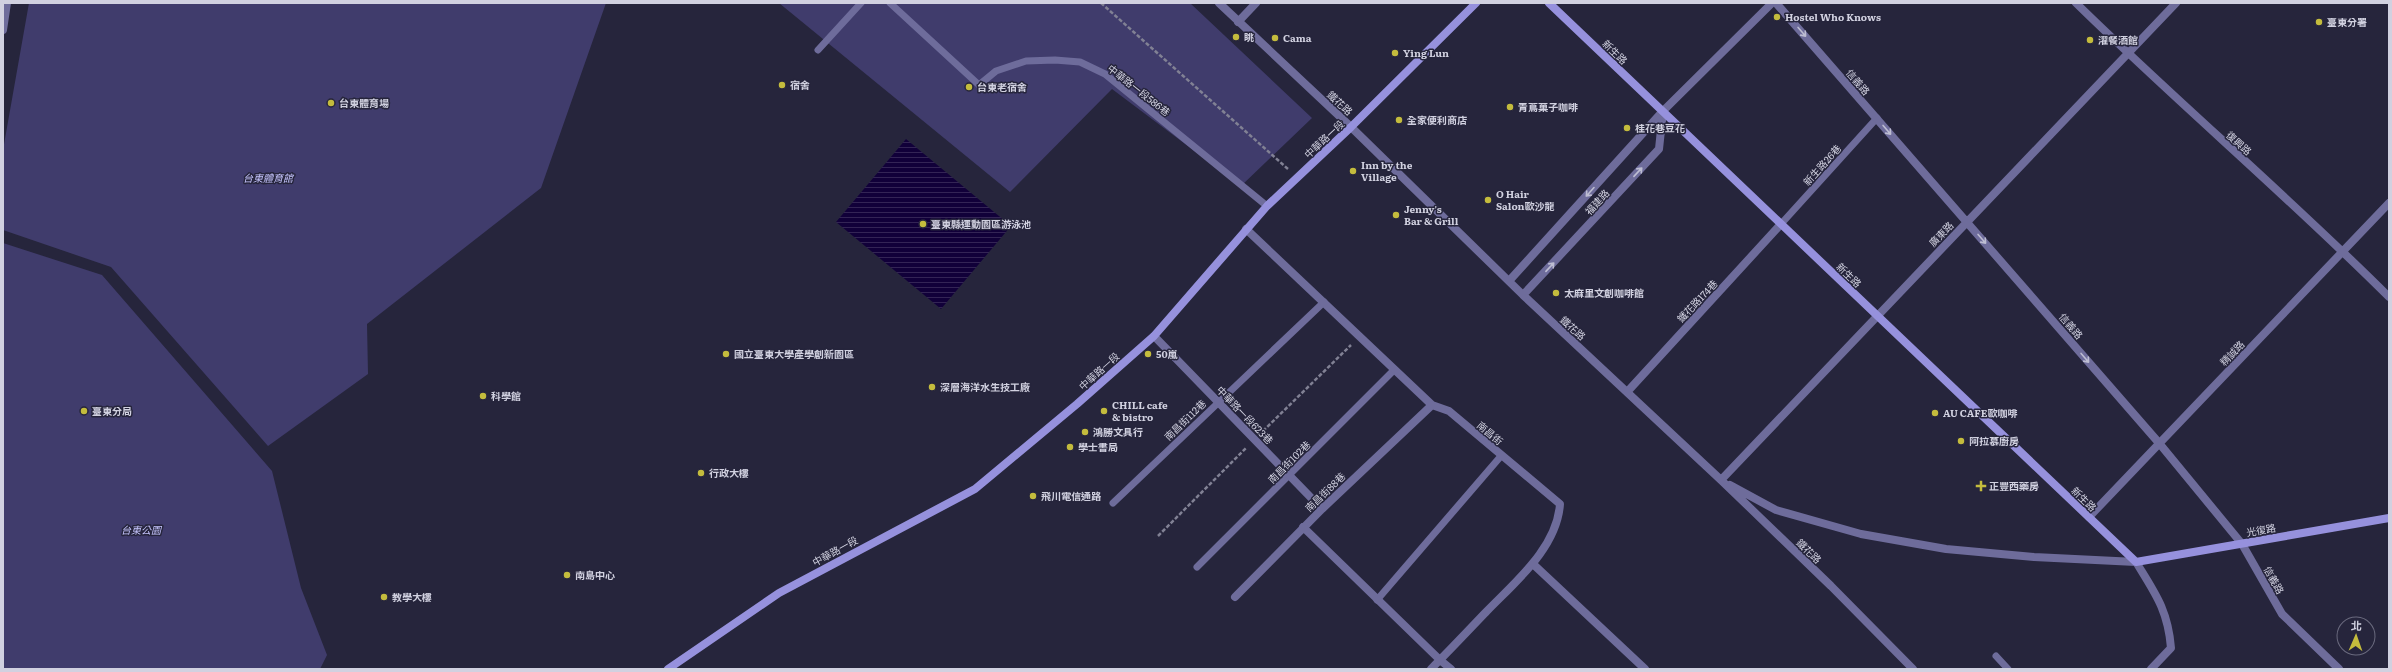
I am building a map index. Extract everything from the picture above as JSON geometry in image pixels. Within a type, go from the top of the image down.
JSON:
[{"type":"street","points":[[3,30],[8,3]]},
{"type":"street","name":"鐵花路","points":[[1218,3],[1351,127],[1523,296],[1628,391],[1832,586],[1913,669]]},
{"type":"street","points":[[1238,22],[1256,3]]},
{"type":"street","name":"中華路一段","points":[[668,669],[779,593],[975,489],[1077,404],[1154,336],[1267,206],[1351,127],[1476,3]]},
{"type":"street","name":"新生路","points":[[1549,3],[2136,562]]},
{"type":"street","name":"福建路","points":[[1509,281],[1663,111],[1772,3]]},
{"type":"street","name":"信義路","points":[[1776,3],[2159,443],[2242,544],[2282,614],[2339,669]]},
{"type":"street","name":"復興路","points":[[2076,3],[2128,54],[2343,251],[2389,297]]},
{"type":"street","name":"廣東路","points":[[1721,480],[2176,3]]},
{"type":"street","name":"福建路","points":[[1523,296],[1659,150],[1663,111]]},
{"type":"street","name":"精誠路","points":[[2089,517],[2389,203]]},
{"type":"street","name":"鐵花路174巷","points":[[1628,391],[1781,224]]},
{"type":"street","name":"南昌街","points":[[1246,229],[1432,405],[1449,412],[1560,504],[1559,516],[1552,533],[1532,564]]},
{"type":"street","name":"中華路一段623巷","points":[[1154,336],[1322,509]]},
{"type":"street","name":"南昌街88巷","points":[[1235,598],[1303,527],[1432,405]]},
{"type":"street","points":[[1721,480],[1776,510],[1861,534],[1946,549],[2034,557],[2136,562],[2163,607],[2169,625],[2171,648],[2151,669]]},
{"type":"street","name":"光復路","points":[[2136,562],[2389,518]]},
{"type":"street","points":[[1303,527],[1451,669]]},
{"type":"street","points":[[1431,669],[1532,564],[1645,669]]},
{"type":"lane","points":[[818,50],[862,3]]},
{"type":"lane","name":"中華路一段586巷","points":[[890,3],[979,85],[996,71],[1026,61],[1056,60],[1080,62],[1105,74],[1267,206]]},
{"type":"lane","name":"新生路26巷","points":[[1781,224],[1877,118]]},
{"type":"lane","name":"南昌街112巷","points":[[1113,503],[1324,302]]},
{"type":"lane","name":"南昌街102巷","points":[[1197,567],[1394,370]]},
{"type":"lane","points":[[1378,600],[1502,456]]},
{"type":"lane","points":[[1996,656],[2008,669]]},
{"type":"path","points":[[1101,3],[1297,178]]},
{"type":"green space","name":"台東體育館","points":[[29,3],[606,3],[541,188],[367,324],[368,374],[268,446],[111,267],[3,230],[3,150]]},
{"type":"green space","points":[[779,3],[1190,3],[1312,118],[1241,186],[1112,89],[1010,192]]},
{"type":"green space","name":"台東公園","points":[[3,243],[102,275],[272,471],[301,588],[327,655],[320,669],[3,669]]},
{"type":"shaded area","name":"臺東縣運動園區游泳池","points":[[906,139],[1011,226],[941,309],[836,222]]},
{"type":"place","name":"Hostel Who Knows","points":[[1777,17]]},
{"type":"place","name":"臺東分署","points":[[2319,22]]},
{"type":"place","name":"眺","points":[[1236,37]]},
{"type":"place","name":"Cama","points":[[1275,38]]},
{"type":"place","name":"濯餐酒館","points":[[2090,40]]},
{"type":"place","name":"Ying Lun","points":[[1395,53]]},
{"type":"place","name":"宿舍","points":[[782,85]]},
{"type":"place","name":"台東老宿舍","points":[[969,87]]},
{"type":"place","name":"台東體育場","points":[[331,103]]},
{"type":"place","name":"青蔦菓子咖啡","points":[[1510,107]]},
{"type":"place","name":"全家便利商店","points":[[1399,120]]},
{"type":"place","name":"桂花巷豆花","points":[[1627,128]]},
{"type":"place","name":"Inn by the Village","points":[[1353,171]]},
{"type":"place","name":"O Hair Salon歐沙龍","points":[[1488,200]]},
{"type":"place","name":"Jenny's Bar & Grill","points":[[1396,215]]},
{"type":"place","name":"臺東縣運動園區游泳池","points":[[923,224]]},
{"type":"place","name":"太麻里文創咖啡館","points":[[1556,293]]},
{"type":"place","name":"國立臺東大學產學創新園區","points":[[726,354]]},
{"type":"place","name":"50嵐","points":[[1148,354]]},
{"type":"place","name":"深層海洋水生技工廠","points":[[932,387]]},
{"type":"place","name":"科學館","points":[[483,396]]},
{"type":"place","name":"臺東分局","points":[[84,411]]},
{"type":"place","name":"CHILL cafe & bistro","points":[[1104,411]]},
{"type":"place","name":"AU CAFE歐咖啡","points":[[1935,413]]},
{"type":"place","name":"鴻勝文具行","points":[[1085,432]]},
{"type":"place","name":"阿拉慕廚房","points":[[1961,441]]},
{"type":"place","name":"學士書局","points":[[1070,447]]},
{"type":"place","name":"行政大樓","points":[[701,473]]},
{"type":"place","name":"正豐西藥房","points":[[1981,486]]},
{"type":"place","name":"飛川電信通路","points":[[1033,496]]},
{"type":"place","name":"南島中心","points":[[567,575]]},
{"type":"place","name":"教學大樓","points":[[384,597]]}]
